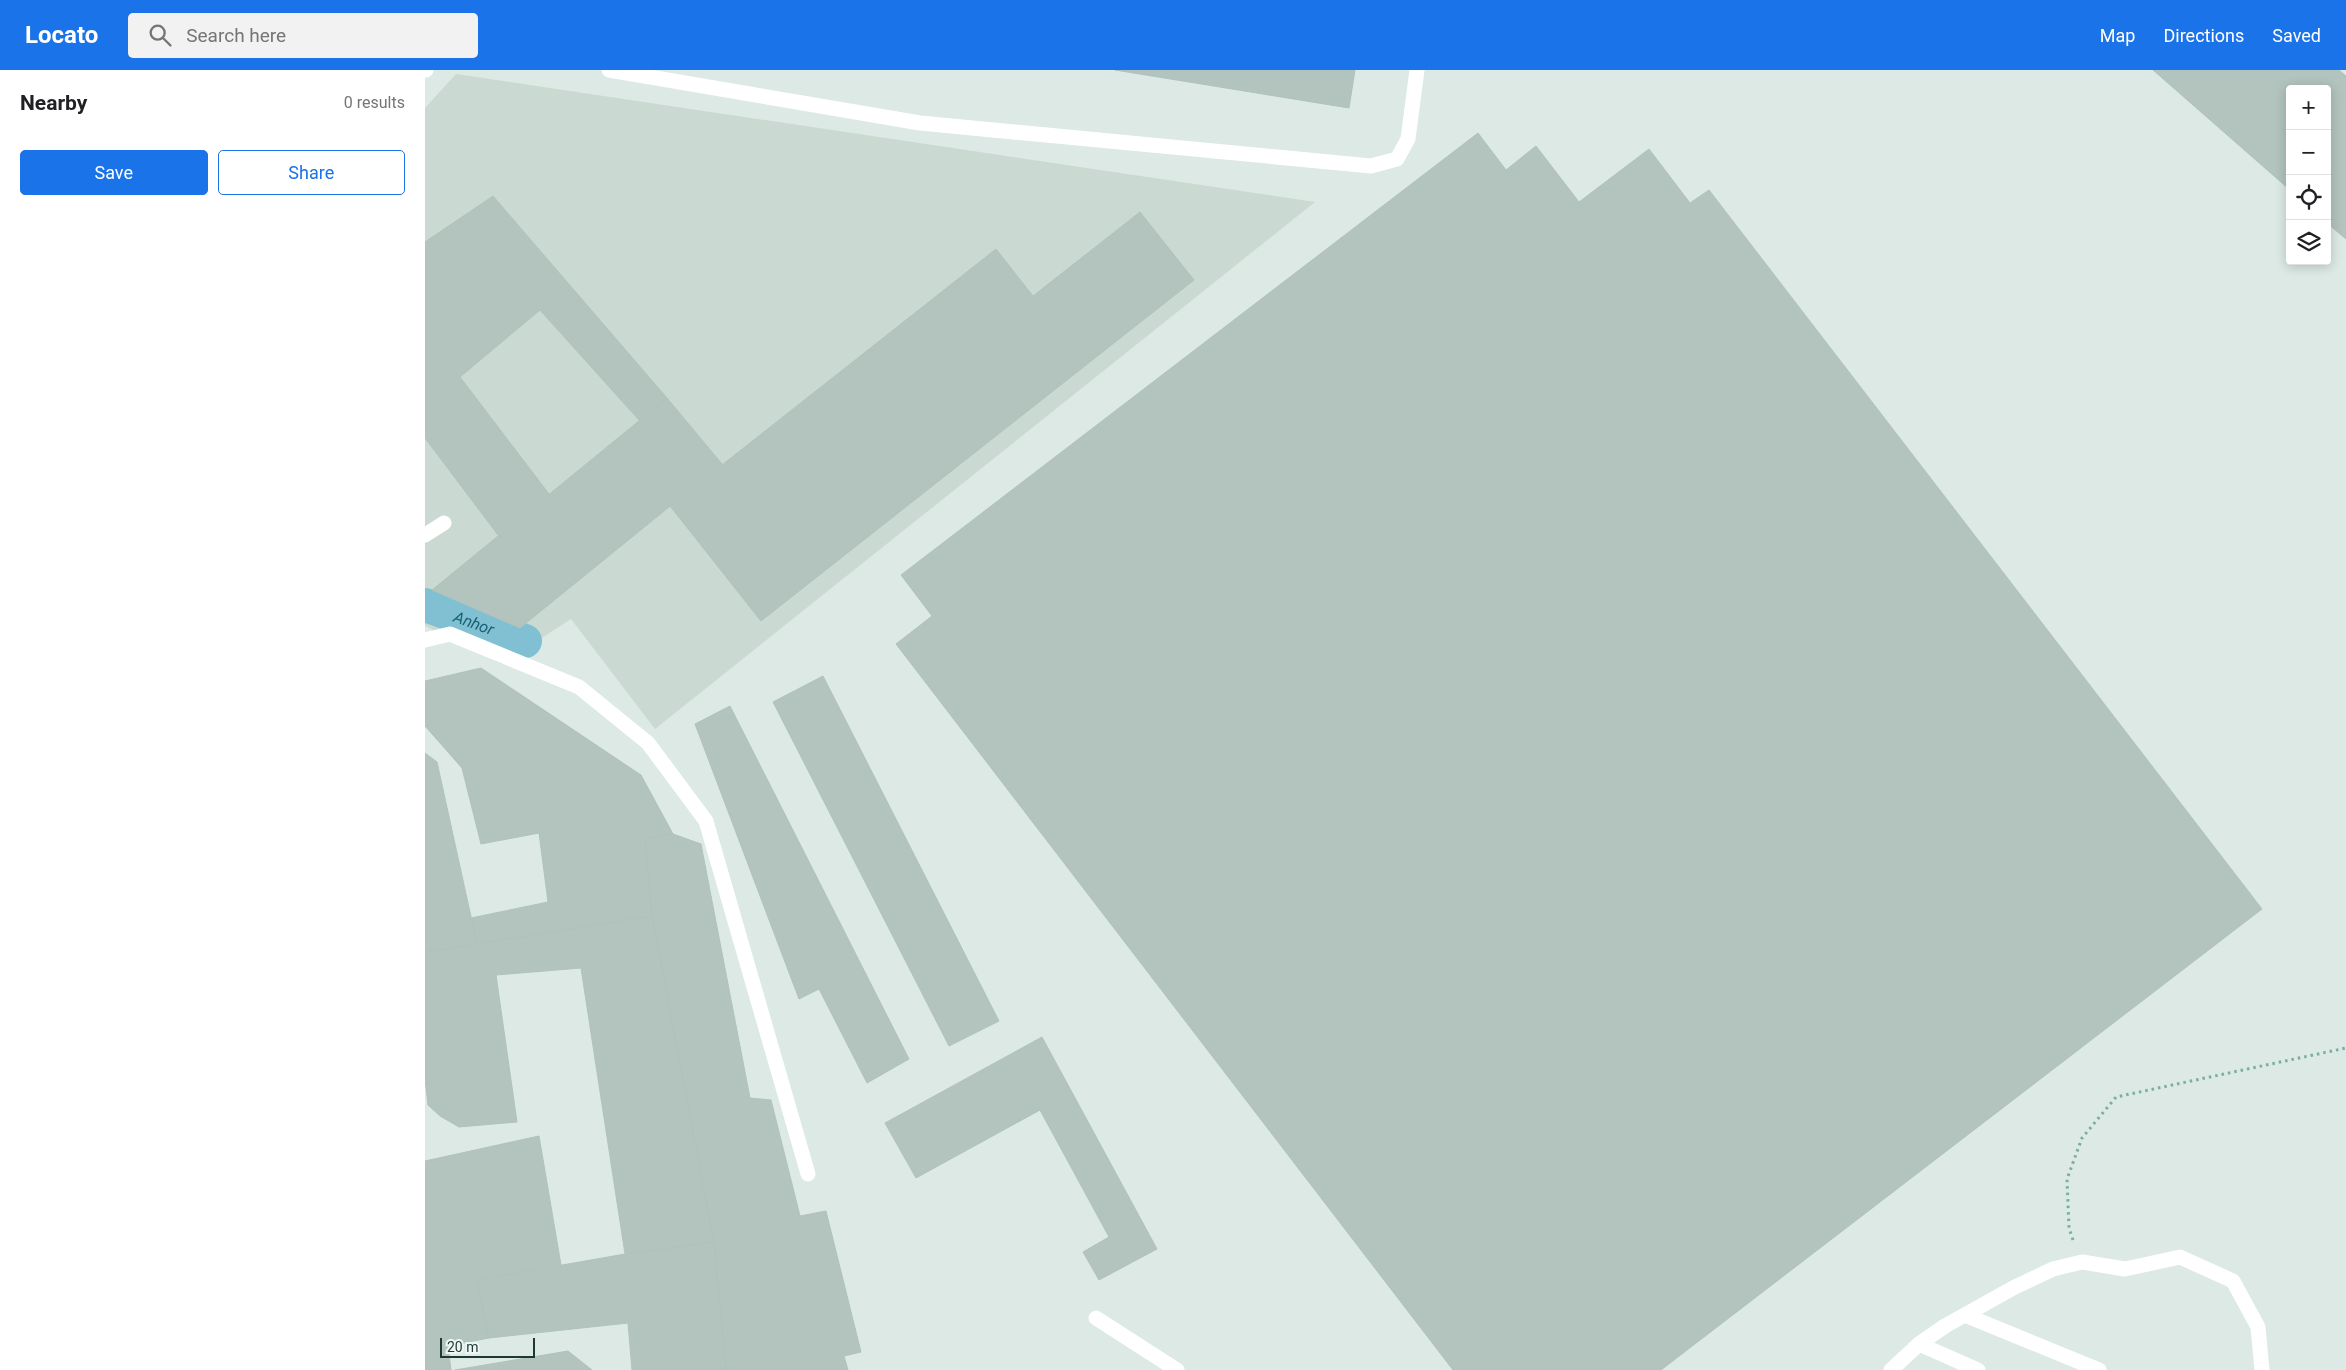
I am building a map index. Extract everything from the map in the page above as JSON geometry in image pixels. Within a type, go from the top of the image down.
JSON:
[{"type":"lane","points":[[609,70],[920,123],[1371,166],[1397,159],[1408,139],[1417,70]]},
{"type":"lane","points":[[425,535],[444,523]]},
{"type":"lane","points":[[425,640],[450,634],[579,687],[647,743],[706,821],[808,1174]]},
{"type":"lane","points":[[1891,1370],[1919,1344],[2013,1288],[2053,1269],[2082,1262],[2125,1269],[2180,1257],[2233,1281],[2258,1327],[2262,1370]]},
{"type":"lane","points":[[1965,1316],[2099,1370]]},
{"type":"lane","points":[[1096,1318],[1177,1370]]},
{"type":"lane","points":[[1919,1344],[1978,1370]]},
{"type":"path","points":[[2082,1262],[2069,1228],[2067,1179],[2082,1138],[2116,1097],[2346,1048]]},
{"type":"shaded area","points":[[456,74],[1315,202],[655,729],[571,619],[502,664],[425,626],[425,108]]},
{"type":"building","points":[[1115,70],[1355,70],[1349,108]]},
{"type":"building","points":[[2153,70],[2339,70],[2346,76],[2346,239],[2331,226],[2331,85],[2286,85],[2286,186]]},
{"type":"building","points":[[1478,133],[1506,170],[1536,146],[1579,202],[1649,149],[1690,203],[1709,190],[2262,909],[1661,1370],[1453,1370],[896,644],[932,616],[901,575]]},
{"type":"building","points":[[493,196],[667,398],[639,420],[540,310],[460,377],[549,494],[498,535],[425,438],[425,242]]},
{"type":"building","points":[[1140,212],[1194,280],[761,621],[670,506],[996,249],[1033,296]]},
{"type":"building","points":[[667,398],[722,464],[520,628],[432,590]]},
{"type":"building","points":[[481,668],[641,775],[673,834],[645,839],[652,916],[477,944],[471,918],[548,902],[539,833],[481,844],[462,768],[425,726],[425,681]]},
{"type":"building","points":[[823,676],[999,1021],[949,1046],[773,702]]},
{"type":"building","points":[[730,706],[909,1059],[867,1083],[819,989],[799,999],[695,724]]},
{"type":"building","points":[[425,753],[437,762],[477,944],[425,952]]},
{"type":"building","points":[[673,834],[701,844],[750,1098],[771,1100],[800,1216],[826,1211],[861,1352],[844,1356],[848,1370],[726,1370],[714,1242],[652,916],[645,839]]},
{"type":"building","points":[[652,916],[714,1242],[625,1254],[581,968],[496,975],[517,1122],[459,1127],[440,1116],[428,1105],[425,1079],[425,952]]},
{"type":"building","points":[[1042,1037],[1157,1249],[1099,1280],[1083,1252],[1109,1237],[1040,1110],[916,1178],[885,1123]]},
{"type":"building","points":[[539,1136],[561,1265],[477,1280],[489,1338],[448,1346],[451,1370],[425,1370],[425,1161]]},
{"type":"building","points":[[714,1242],[726,1370],[632,1370],[628,1323],[489,1338],[477,1280],[625,1254]]},
{"type":"building","points":[[568,1351],[592,1370],[455,1370]]},
{"type":"waterway","name":"Anhor","points":[[425,605],[525,641]]}]
